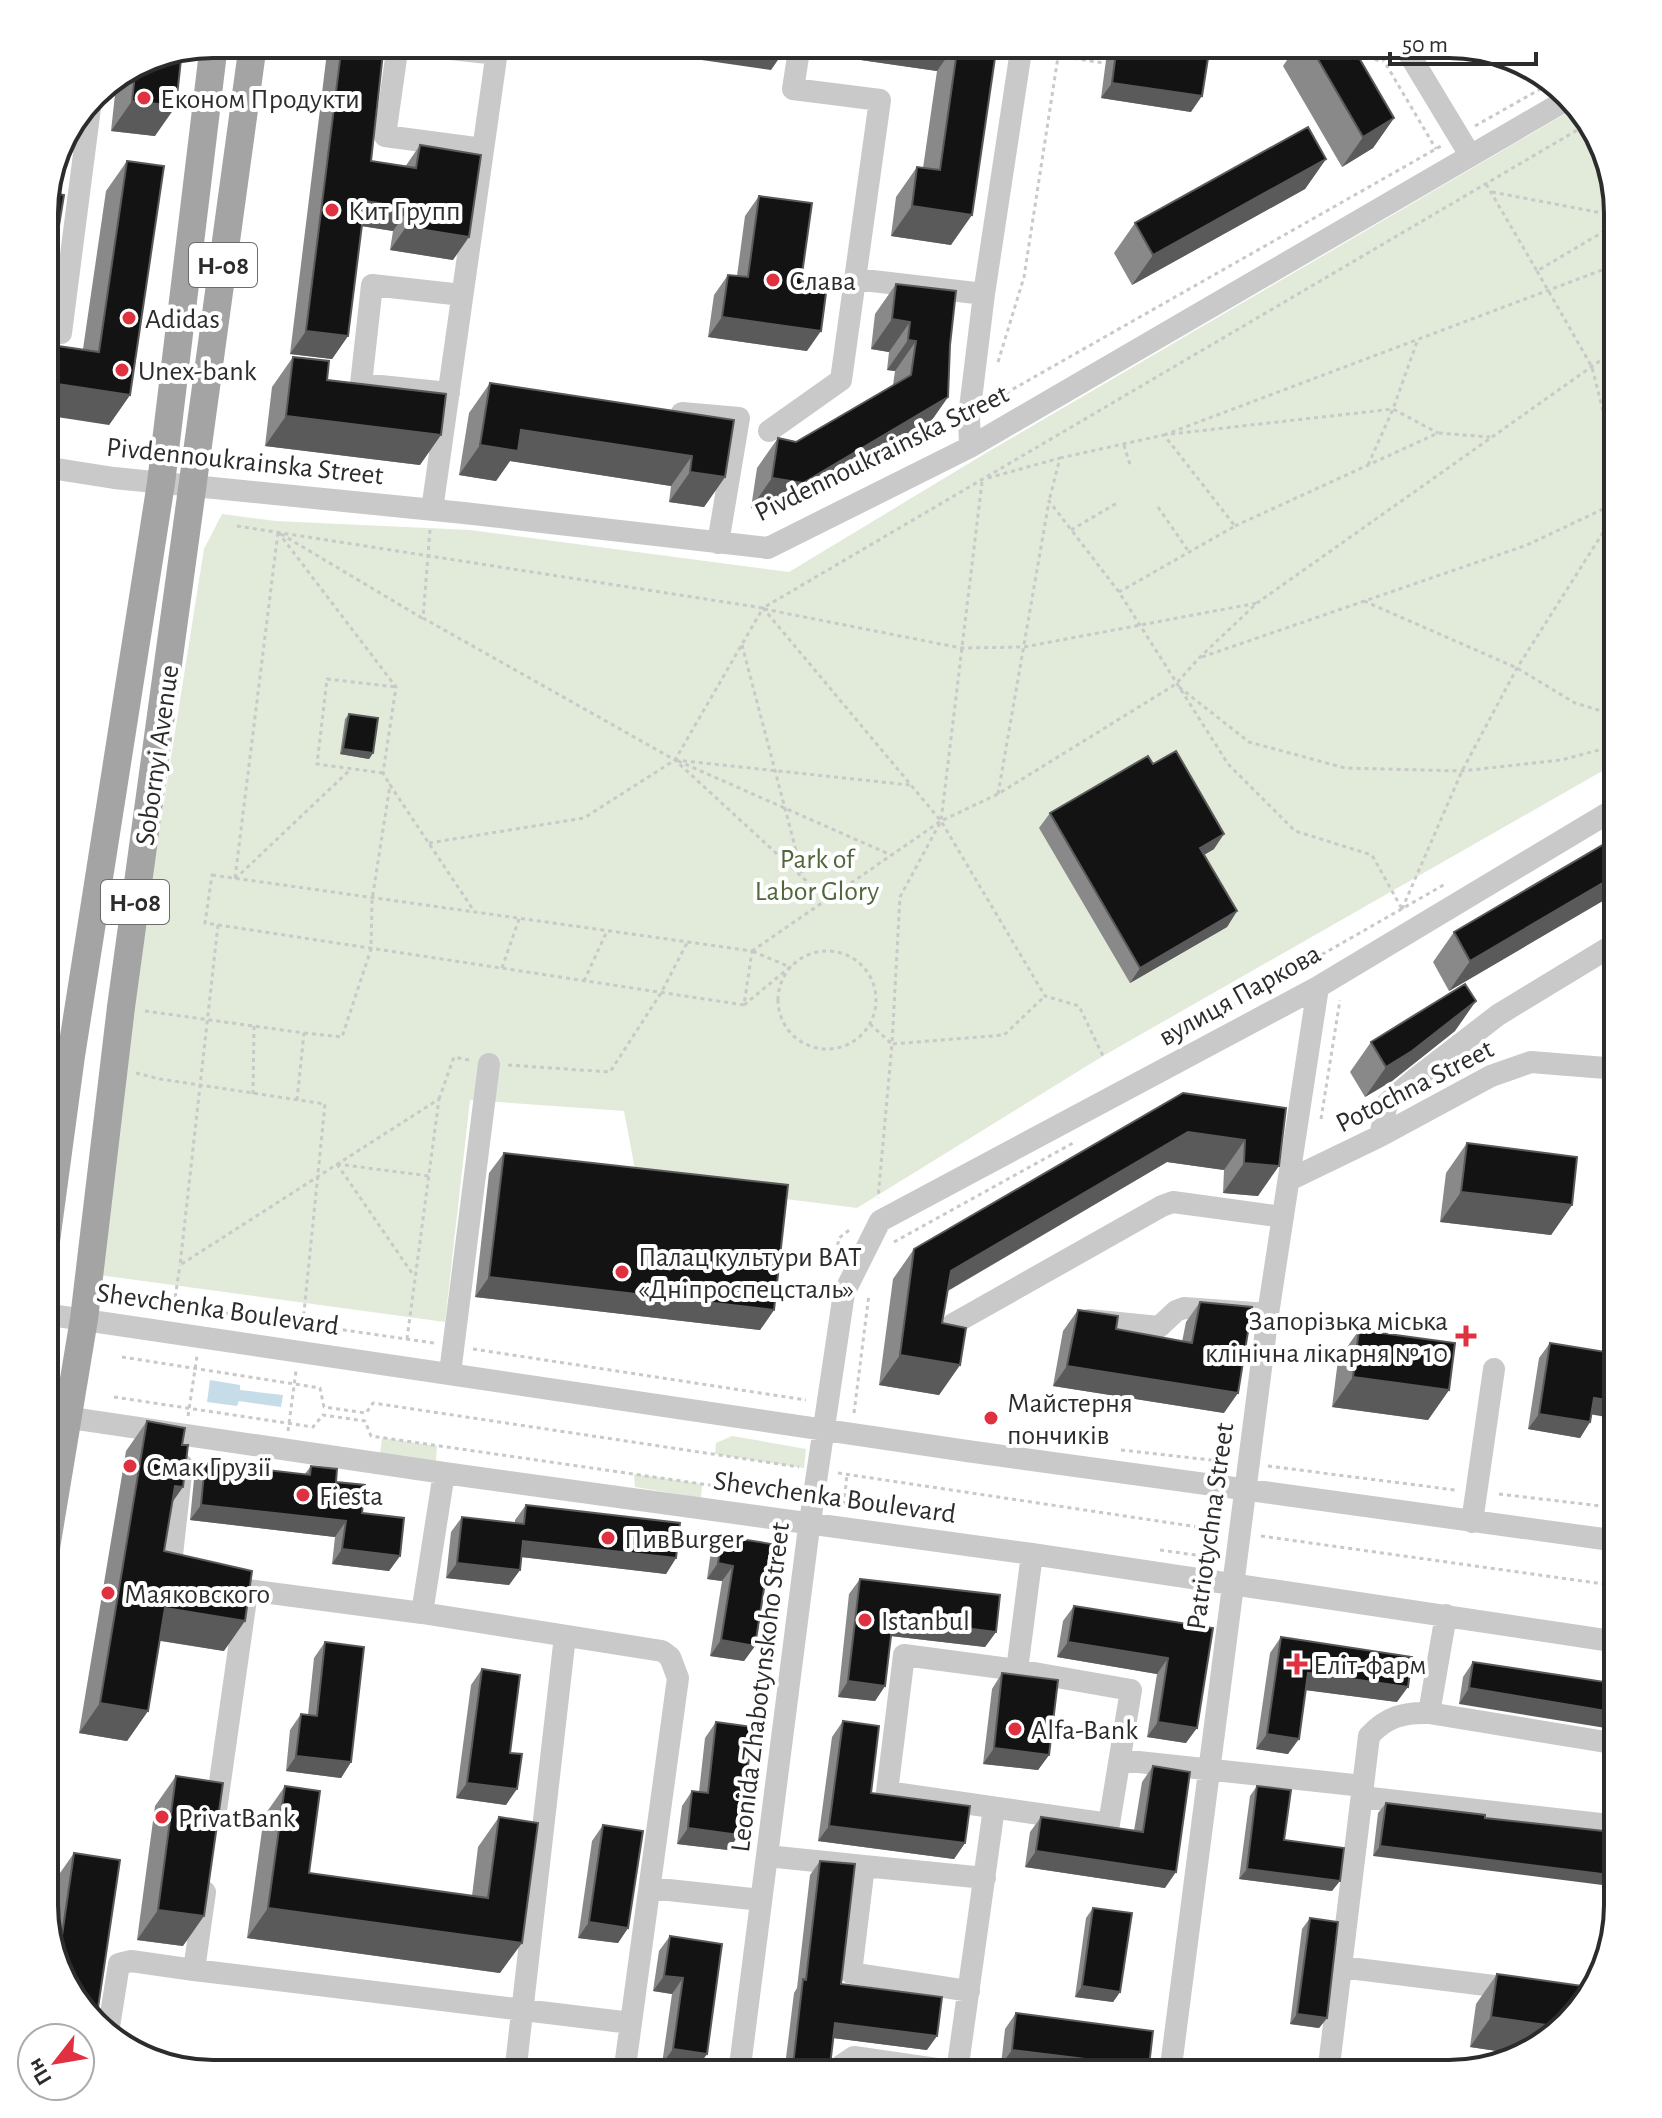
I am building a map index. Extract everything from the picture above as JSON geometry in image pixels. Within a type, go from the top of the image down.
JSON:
[{"type":"main road","name":"Sobornyi Avenue","points":[[58,1158],[161,483],[212,58]]},
{"type":"main road","name":"Sobornyi Avenue","points":[[58,1406],[84,1319],[121,1007],[251,58]]},
{"type":"street","points":[[396,58],[385,136],[483,149]]},
{"type":"street","points":[[432,510],[497,58]]},
{"type":"street","points":[[769,431],[841,380],[880,100],[793,89],[798,58]]},
{"type":"street","points":[[970,447],[969,416],[984,294],[1020,58]]},
{"type":"street","points":[[1411,58],[1464,145]]},
{"type":"street","name":"Pivdennoukrainska Street","points":[[58,469],[192,487],[432,510],[768,548],[970,447],[1464,145],[1558,103]]},
{"type":"street","points":[[58,333],[61,333],[88,120]]},
{"type":"street","points":[[855,279],[984,294]]},
{"type":"street","points":[[449,393],[361,384],[372,285],[462,295]]},
{"type":"street","points":[[682,413],[739,418],[718,543]]},
{"type":"street","name":"вулиця Паркова","points":[[869,1222],[1318,987],[1604,815]]},
{"type":"street","points":[[1380,1136],[1387,1103],[1415,1079],[1498,1015],[1604,951]]},
{"type":"street","name":"Patriotychna Street","points":[[1172,2060],[1238,1533],[1318,987]]},
{"type":"street","name":"Potochna Street","points":[[1289,1180],[1380,1136],[1491,1076],[1531,1062],[1604,1068]]},
{"type":"street","points":[[450,1373],[489,1064]]},
{"type":"street","points":[[953,1324],[1173,1202],[1283,1217]]},
{"type":"street","name":"Leonida Zhabotynskoho Street","points":[[741,2060],[812,1511],[844,1293],[869,1222]]},
{"type":"street","points":[[1080,1319],[1154,1327],[1163,1325],[1176,1311],[1184,1308],[1268,1314]]},
{"type":"street","name":"Shevchenka Boulevard","points":[[58,1316],[1244,1491],[1604,1539]]},
{"type":"street","points":[[1472,1522],[1494,1369]]},
{"type":"street","name":"Shevchenka Boulevard","points":[[58,1416],[444,1473],[812,1511],[1032,1554],[1604,1640]]},
{"type":"street","points":[[185,1435],[171,1564],[180,1575],[202,1581]]},
{"type":"street","points":[[422,1613],[444,1473]]},
{"type":"street","points":[[1017,1670],[1032,1554]]},
{"type":"street","points":[[214,1827],[240,1588],[662,1651],[670,1657],[678,1678],[626,2060]]},
{"type":"street","points":[[1429,1713],[1446,1615]]},
{"type":"street","points":[[517,2060],[565,1636]]},
{"type":"street","points":[[904,1655],[1131,1690],[1120,1760],[1109,1824],[887,1792],[904,1655]]},
{"type":"street","points":[[1330,2060],[1369,1736],[1391,1719],[1409,1712],[1604,1742]]},
{"type":"street","points":[[1120,1760],[1604,1824]]},
{"type":"street","points":[[966,2060],[969,1991],[994,1808]]},
{"type":"street","points":[[767,1856],[985,1878]]},
{"type":"street","points":[[864,1866],[851,1973],[969,1991]]},
{"type":"street","points":[[194,1970],[207,1875]]},
{"type":"street","points":[[650,1888],[761,1900]]},
{"type":"street","points":[[110,2021],[119,1964],[131,1961],[631,2023]]},
{"type":"street","points":[[1341,1967],[1546,1993]]},
{"type":"street","points":[[850,2060],[854,2057],[875,2060]]},
{"type":"path","points":[[998,362],[1024,277],[1058,58]]},
{"type":"path","points":[[1071,58],[1104,63]]},
{"type":"path","points":[[1371,58],[1384,62]]},
{"type":"path","points":[[1382,58],[1436,149]]},
{"type":"path","points":[[990,390],[986,404],[1436,149],[1464,145],[1542,89]]},
{"type":"path","points":[[429,843],[584,818],[675,760],[763,608],[1579,129]]},
{"type":"path","points":[[1486,184],[1592,367],[1604,415]]},
{"type":"path","points":[[1490,191],[1604,213]]},
{"type":"path","points":[[1537,271],[1604,231]]},
{"type":"path","points":[[1164,435],[1604,269]]},
{"type":"path","points":[[1367,465],[1393,409],[1418,339]]},
{"type":"path","points":[[744,1005],[752,951],[941,821],[998,794],[1176,684],[1257,603],[1604,358]]},
{"type":"path","points":[[982,480],[1060,458],[1164,435],[1393,409],[1438,433],[1492,437]]},
{"type":"path","points":[[1119,592],[1235,526],[1438,433]]},
{"type":"path","points":[[1164,435],[1235,526]]},
{"type":"path","points":[[1123,444],[1131,468]]},
{"type":"path","points":[[998,794],[1049,501],[1060,458]]},
{"type":"path","points":[[834,1268],[839,1238],[869,1222],[877,1208],[892,1044],[900,897],[941,821],[982,480]]},
{"type":"path","points":[[1049,501],[1119,592],[1228,764],[1295,831],[1372,855],[1402,909]]},
{"type":"path","points":[[1071,530],[1117,503]]},
{"type":"path","points":[[1158,507],[1189,552]]},
{"type":"path","points":[[1199,658],[1527,545],[1604,509]]},
{"type":"path","points":[[423,618],[432,510]]},
{"type":"path","points":[[237,526],[763,608],[961,648],[1024,647],[1257,603]]},
{"type":"path","points":[[1402,909],[1462,771],[1517,668],[1604,531]]},
{"type":"path","points":[[278,532],[675,760],[891,855]]},
{"type":"path","points":[[278,532],[396,687],[383,773],[475,913]]},
{"type":"path","points":[[235,879],[278,532]]},
{"type":"path","points":[[1364,601],[1517,668],[1575,703],[1604,712]]},
{"type":"path","points":[[763,608],[941,821],[1045,996],[1079,1006],[1103,1056]]},
{"type":"path","points":[[742,645],[803,877]]},
{"type":"path","points":[[383,773],[317,764],[327,679],[396,687]]},
{"type":"path","points":[[1176,684],[1249,742],[1345,768],[1462,771],[1561,760],[1604,749]]},
{"type":"path","points":[[675,760],[911,786]]},
{"type":"path","points":[[675,760],[827,900]]},
{"type":"path","points":[[235,879],[352,769]]},
{"type":"path","points":[[121,1007],[342,1037],[371,949],[372,900],[390,785]]},
{"type":"path","points":[[790,967],[752,951],[372,900],[212,875],[205,923],[744,1005],[790,967],[806,955],[826,950],[847,954],[863,966],[874,984],[876,1004],[870,1024],[857,1039],[838,1048],[817,1048],[799,1040],[785,1025],[778,1005],[780,985],[790,967]]},
{"type":"path","points":[[1181,1035],[1456,878]]},
{"type":"path","points":[[502,968],[519,919]]},
{"type":"path","points":[[174,1305],[218,925]]},
{"type":"path","points":[[584,981],[607,931]]},
{"type":"path","points":[[407,1339],[439,1099],[454,1057],[489,1064],[610,1072],[661,993],[688,942]]},
{"type":"path","points":[[58,992],[81,996]]},
{"type":"path","points":[[870,1024],[892,1044],[1004,1035],[1045,996]]},
{"type":"path","points":[[253,1094],[254,1026]]},
{"type":"path","points":[[297,1100],[304,1033]]},
{"type":"path","points":[[114,1067],[160,1079],[325,1104],[303,1324],[286,1450]]},
{"type":"path","points":[[180,1265],[439,1099]]},
{"type":"path","points":[[337,1164],[429,1176]]},
{"type":"path","points":[[337,1164],[415,1278]]},
{"type":"path","points":[[887,1247],[902,1238]]},
{"type":"path","points":[[854,1415],[869,1293]]},
{"type":"path","points":[[129,1299],[815,1402]]},
{"type":"path","points":[[185,1435],[205,1309]]},
{"type":"path","points":[[122,1357],[320,1388],[324,1407],[366,1413],[373,1403],[1238,1533],[1604,1584]]},
{"type":"path","points":[[114,1397],[313,1427],[323,1415],[365,1421],[371,1436],[812,1511],[844,1505],[938,1518]]},
{"type":"path","points":[[1266,1466],[1604,1506]]},
{"type":"path","points":[[844,1505],[847,1474]]},
{"type":"path","points":[[1157,1550],[1235,1561]]},
{"type":"green space","name":"Park of Labor Glory","points":[[1567,113],[1592,153],[1603,192],[1604,770],[1103,1056],[857,1208],[637,1180],[624,1111],[470,1100],[445,1322],[99,1275],[131,1009],[204,549],[222,514],[276,521],[470,530],[789,572]]},
{"type":"green space","points":[[732,1436],[806,1449],[804,1468],[715,1454],[716,1443]]},
{"type":"green space","points":[[382,1438],[437,1446],[436,1461],[380,1454]]},
{"type":"green space","points":[[634,1474],[702,1484],[701,1498],[635,1487]]},
{"type":"water","points":[[210,1380],[240,1385],[240,1390],[283,1395],[281,1407],[239,1401],[237,1406],[207,1402]]},
{"type":"building","points":[[340,58],[382,58],[371,161],[416,168],[420,145],[481,155],[469,237],[406,227],[409,208],[365,201],[348,336],[306,331]]},
{"type":"building","points":[[956,58],[995,58],[972,215],[912,206],[917,167],[940,170]]},
{"type":"building","points":[[1115,58],[1208,58],[1202,96],[1112,83]]},
{"type":"building","points":[[1317,58],[1359,58],[1394,118],[1363,137]]},
{"type":"building","points":[[181,61],[176,106],[132,101],[134,80]]},
{"type":"building","points":[[1308,127],[1326,159],[1153,255],[1135,223]]},
{"type":"building","points":[[127,161],[164,166],[130,395],[58,384],[58,346],[99,352]]},
{"type":"building","points":[[59,194],[64,195],[58,232]]},
{"type":"building","points":[[759,196],[812,203],[801,281],[827,285],[821,331],[722,317],[728,275],[748,277]]},
{"type":"building","points":[[896,284],[956,291],[948,397],[803,483],[772,478],[778,438],[796,442],[911,375],[916,341],[908,340],[910,322],[892,319]]},
{"type":"building","points":[[293,357],[329,361],[327,380],[446,394],[441,435],[286,416]]},
{"type":"building","points":[[490,383],[734,420],[725,477],[690,472],[692,456],[521,430],[518,451],[480,445]]},
{"type":"building","points":[[349,714],[378,718],[373,753],[343,749]]},
{"type":"building","points":[[1176,751],[1224,834],[1200,848],[1237,911],[1140,968],[1050,813],[1148,756],[1153,764]]},
{"type":"building","points":[[1604,844],[1604,882],[1470,961],[1454,932]]},
{"type":"building","points":[[1465,984],[1476,1001],[1412,1051],[1386,1067],[1371,1042]]},
{"type":"building","points":[[1183,1093],[1286,1108],[1279,1166],[1244,1163],[1245,1140],[1188,1132],[951,1271],[942,1323],[966,1328],[960,1365],[900,1355],[914,1249]]},
{"type":"building","points":[[1467,1143],[1577,1157],[1572,1205],[1461,1192]]},
{"type":"building","name":"Палац культури ВАТ «Дніпроспецсталь»","points":[[504,1153],[788,1185],[774,1310],[489,1277]]},
{"type":"building","points":[[1200,1302],[1252,1307],[1238,1393],[1067,1366],[1078,1310],[1118,1316],[1116,1329],[1192,1343]]},
{"type":"building","points":[[1359,1330],[1455,1343],[1449,1390],[1353,1377]]},
{"type":"building","points":[[1550,1343],[1604,1352],[1604,1400],[1594,1398],[1590,1422],[1539,1414]]},
{"type":"building","points":[[147,1421],[185,1428],[182,1445],[188,1445],[183,1487],[175,1486],[164,1551],[252,1571],[245,1621],[165,1608],[148,1711],[100,1703]]},
{"type":"building","points":[[205,1463],[310,1475],[311,1466],[337,1469],[336,1482],[365,1485],[362,1513],[404,1518],[400,1556],[342,1549],[346,1521],[201,1505]]},
{"type":"building","points":[[526,1505],[680,1523],[676,1558],[523,1541],[520,1570],[457,1563],[462,1517],[524,1524]]},
{"type":"building","points":[[722,1536],[771,1544],[755,1646],[721,1640],[733,1566],[718,1563]]},
{"type":"building","points":[[860,1579],[1000,1595],[996,1632],[893,1619],[885,1686],[848,1681]]},
{"type":"building","points":[[1074,1606],[1213,1628],[1197,1728],[1158,1722],[1168,1658],[1068,1642]]},
{"type":"building","points":[[1281,1637],[1412,1657],[1408,1687],[1308,1673],[1299,1739],[1267,1734]]},
{"type":"building","points":[[325,1642],[364,1647],[351,1762],[296,1756],[301,1714],[317,1716]]},
{"type":"building","points":[[1473,1662],[1604,1682],[1604,1711],[1469,1688]]},
{"type":"building","points":[[482,1669],[520,1675],[510,1753],[522,1754],[517,1789],[467,1783]]},
{"type":"building","name":"Alfa-Bank","points":[[1002,1673],[1058,1680],[1049,1755],[994,1748]]},
{"type":"building","points":[[843,1721],[879,1726],[871,1793],[970,1806],[965,1843],[829,1826]]},
{"type":"building","points":[[716,1722],[753,1727],[739,1835],[688,1828],[692,1791],[708,1793]]},
{"type":"building","points":[[1153,1766],[1190,1772],[1176,1872],[1036,1851],[1041,1817],[1143,1832]]},
{"type":"building","points":[[176,1776],[223,1783],[204,1916],[158,1910]]},
{"type":"building","points":[[285,1786],[320,1791],[309,1873],[488,1898],[499,1817],[538,1823],[522,1943],[268,1908]]},
{"type":"building","points":[[1257,1786],[1291,1790],[1284,1840],[1344,1848],[1340,1881],[1247,1869]]},
{"type":"building","points":[[1386,1803],[1485,1815],[1485,1818],[1603,1831],[1604,1874],[1380,1846]]},
{"type":"building","points":[[603,1825],[643,1831],[628,1928],[589,1922]]},
{"type":"building","points":[[74,1853],[120,1860],[98,2009],[79,1983],[62,1938]]},
{"type":"building","points":[[820,1861],[855,1864],[841,1984],[942,1997],[937,2036],[835,2023],[831,2060],[794,2060],[803,1979],[806,1980]]},
{"type":"building","points":[[1093,1908],[1132,1913],[1120,1992],[1082,1986]]},
{"type":"building","points":[[1310,1918],[1338,1922],[1327,2018],[1297,2014]]},
{"type":"building","points":[[670,1936],[722,1944],[707,2054],[673,2049],[683,1978],[664,1976]]},
{"type":"building","points":[[1497,1974],[1581,1986],[1566,2007],[1547,2025],[1491,2017]]},
{"type":"building","points":[[1016,2013],[1153,2031],[1150,2060],[1094,2060],[1012,2050]]},
{"type":"place","name":"Економ Продукти","points":[[144,98]]},
{"type":"place","name":"Кит Групп","points":[[332,210]]},
{"type":"place","name":"Слава","points":[[773,280]]},
{"type":"place","name":"Adidas","points":[[129,318]]},
{"type":"place","name":"Unex-bank","points":[[122,370]]},
{"type":"place","name":"Палац культури ВАТ «Дніпроспецсталь»","points":[[622,1272]]},
{"type":"place","name":"Запорізька міська клінічна лікарня № 10","points":[[1466,1336]]},
{"type":"place","name":"Майстерня пончиків","points":[[991,1418]]},
{"type":"place","name":"Смак Грузії","points":[[130,1466]]},
{"type":"place","name":"Fiesta","points":[[303,1495]]},
{"type":"place","name":"ПивBurger","points":[[608,1538]]},
{"type":"place","name":"Маяковского","points":[[108,1593]]},
{"type":"place","name":"Istanbul","points":[[865,1620]]},
{"type":"place","name":"Еліт-фарм","points":[[1297,1664]]},
{"type":"place","name":"Alfa-Bank","points":[[1015,1729]]},
{"type":"place","name":"PrivatBank","points":[[162,1817]]}]
